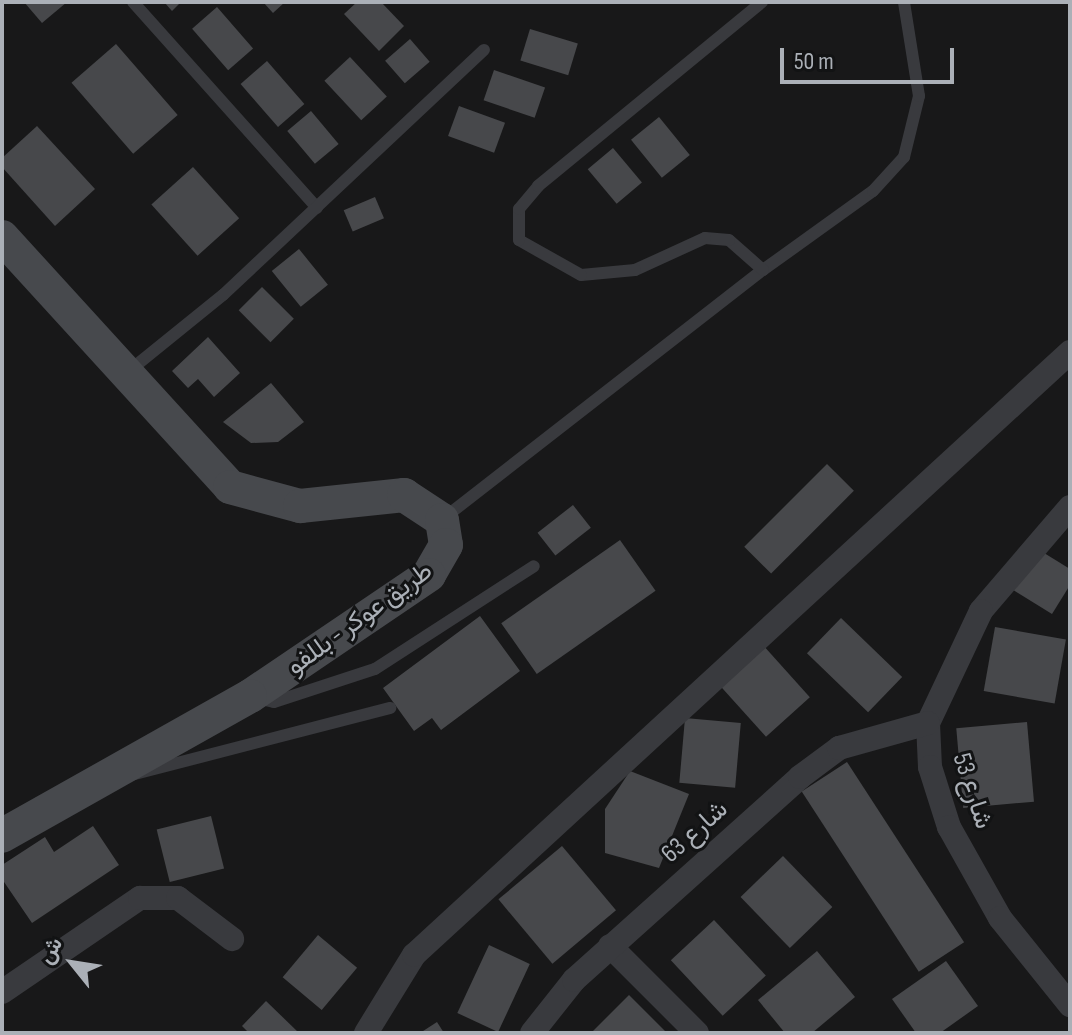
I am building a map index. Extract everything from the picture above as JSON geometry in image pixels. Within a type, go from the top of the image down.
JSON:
[{"type":"street","points":[[2,237],[219,479],[242,495],[300,506],[404,495],[442,520]]},
{"type":"street","points":[[366,1033],[414,955],[1070,352]]},
{"type":"street","name":"شارع 53","points":[[1070,507],[981,611],[928,723],[930,767],[949,827],[1000,918],[1070,1005]]},
{"type":"street","name":"طريق عوكر - بللفو","points":[[2,836],[103,776],[250,696],[429,575],[445,552],[442,520]]},
{"type":"street","name":"شارع 63","points":[[532,1033],[554,1000],[610,946],[839,748],[928,723]]},
{"type":"street","points":[[2,992],[140,898],[178,898],[232,939]]},
{"type":"street","points":[[610,946],[697,1033]]},
{"type":"lane","points":[[133,2],[317,208]]},
{"type":"lane","points":[[762,2],[538,186],[519,209],[519,240],[581,275],[635,270],[705,238],[729,240],[763,270]]},
{"type":"lane","points":[[442,520],[763,270],[873,191],[904,157],[919,96],[904,2]]},
{"type":"lane","points":[[123,375],[317,208],[484,50]]},
{"type":"lane","points":[[250,696],[274,702],[375,669],[534,566]]},
{"type":"lane","points":[[103,776],[165,771],[390,708]]},
{"type":"building","points":[[24,2],[67,2],[42,23]]},
{"type":"building","points":[[164,2],[181,2],[172,11]]},
{"type":"building","points":[[263,2],[285,2],[273,13]]},
{"type":"building","points":[[357,2],[381,2],[404,26],[379,51],[344,14]]},
{"type":"building","points":[[217,7],[253,49],[228,70],[192,29]]},
{"type":"building","points":[[530,29],[578,44],[568,75],[520,61]]},
{"type":"building","points":[[410,39],[430,62],[405,83],[385,61]]},
{"type":"building","points":[[116,44],[178,115],[133,154],[71,83]]},
{"type":"building","points":[[350,57],[387,96],[361,120],[324,81]]},
{"type":"building","points":[[267,61],[304,104],[278,127],[241,84]]},
{"type":"building","points":[[494,70],[545,88],[535,118],[484,100]]},
{"type":"building","points":[[459,106],[505,123],[494,153],[448,136]]},
{"type":"building","points":[[311,111],[339,144],[315,164],[287,131]]},
{"type":"building","points":[[659,117],[690,155],[662,178],[631,140]]},
{"type":"building","points":[[37,126],[95,189],[55,226],[2,167],[2,158]]},
{"type":"building","points":[[613,148],[642,182],[617,204],[588,169]]},
{"type":"building","points":[[193,167],[239,218],[198,256],[151,204]]},
{"type":"building","points":[[375,197],[384,218],[353,231],[344,210]]},
{"type":"building","points":[[299,249],[328,285],[301,307],[272,271]]},
{"type":"building","points":[[262,287],[294,319],[270,342],[239,310]]},
{"type":"building","points":[[208,337],[240,373],[214,397],[198,379],[188,388],[172,371]]},
{"type":"building","points":[[271,383],[304,422],[278,442],[251,443],[223,422]]},
{"type":"building","points":[[827,464],[854,491],[771,574],[744,547]]},
{"type":"building","points":[[573,505],[591,528],[555,556],[538,533]]},
{"type":"building","points":[[620,540],[656,591],[537,674],[501,623]]},
{"type":"building","points":[[1036,548],[1070,569],[1070,585],[1052,614],[1010,588]]},
{"type":"building","points":[[480,616],[520,671],[441,730],[432,718],[414,731],[383,688]]},
{"type":"building","points":[[841,618],[902,677],[868,712],[807,653]]},
{"type":"building","points":[[995,627],[1066,640],[1055,704],[984,691]]},
{"type":"building","points":[[761,643],[810,697],[766,737],[717,682]]},
{"type":"building","points":[[685,718],[741,723],[735,788],[679,783]]},
{"type":"building","points":[[1027,722],[1034,802],[963,808],[956,728]]},
{"type":"building","points":[[847,762],[964,942],[919,972],[802,791]]},
{"type":"building","points":[[630,771],[689,794],[659,868],[605,853],[605,809]]},
{"type":"building","points":[[211,816],[224,868],[170,882],[157,830]]},
{"type":"building","points":[[93,826],[119,865],[32,923],[2,879],[2,865],[45,837],[54,852]]},
{"type":"building","points":[[562,846],[616,910],[552,964],[498,899]]},
{"type":"building","points":[[783,856],[832,907],[790,948],[741,897]]},
{"type":"building","points":[[714,920],[766,976],[723,1016],[671,960]]},
{"type":"building","points":[[318,935],[357,968],[322,1010],[283,977]]},
{"type":"building","points":[[489,945],[530,964],[498,1032],[457,1013]]},
{"type":"building","points":[[817,951],[855,997],[812,1033],[785,1033],[758,1000]]},
{"type":"building","points":[[946,961],[978,1006],[940,1033],[916,1033],[892,999]]},
{"type":"building","points":[[629,995],[667,1033],[591,1033]]},
{"type":"building","points":[[266,1001],[299,1033],[249,1033],[242,1026]]},
{"type":"building","points":[[437,1022],[444,1033],[420,1033]]}]
